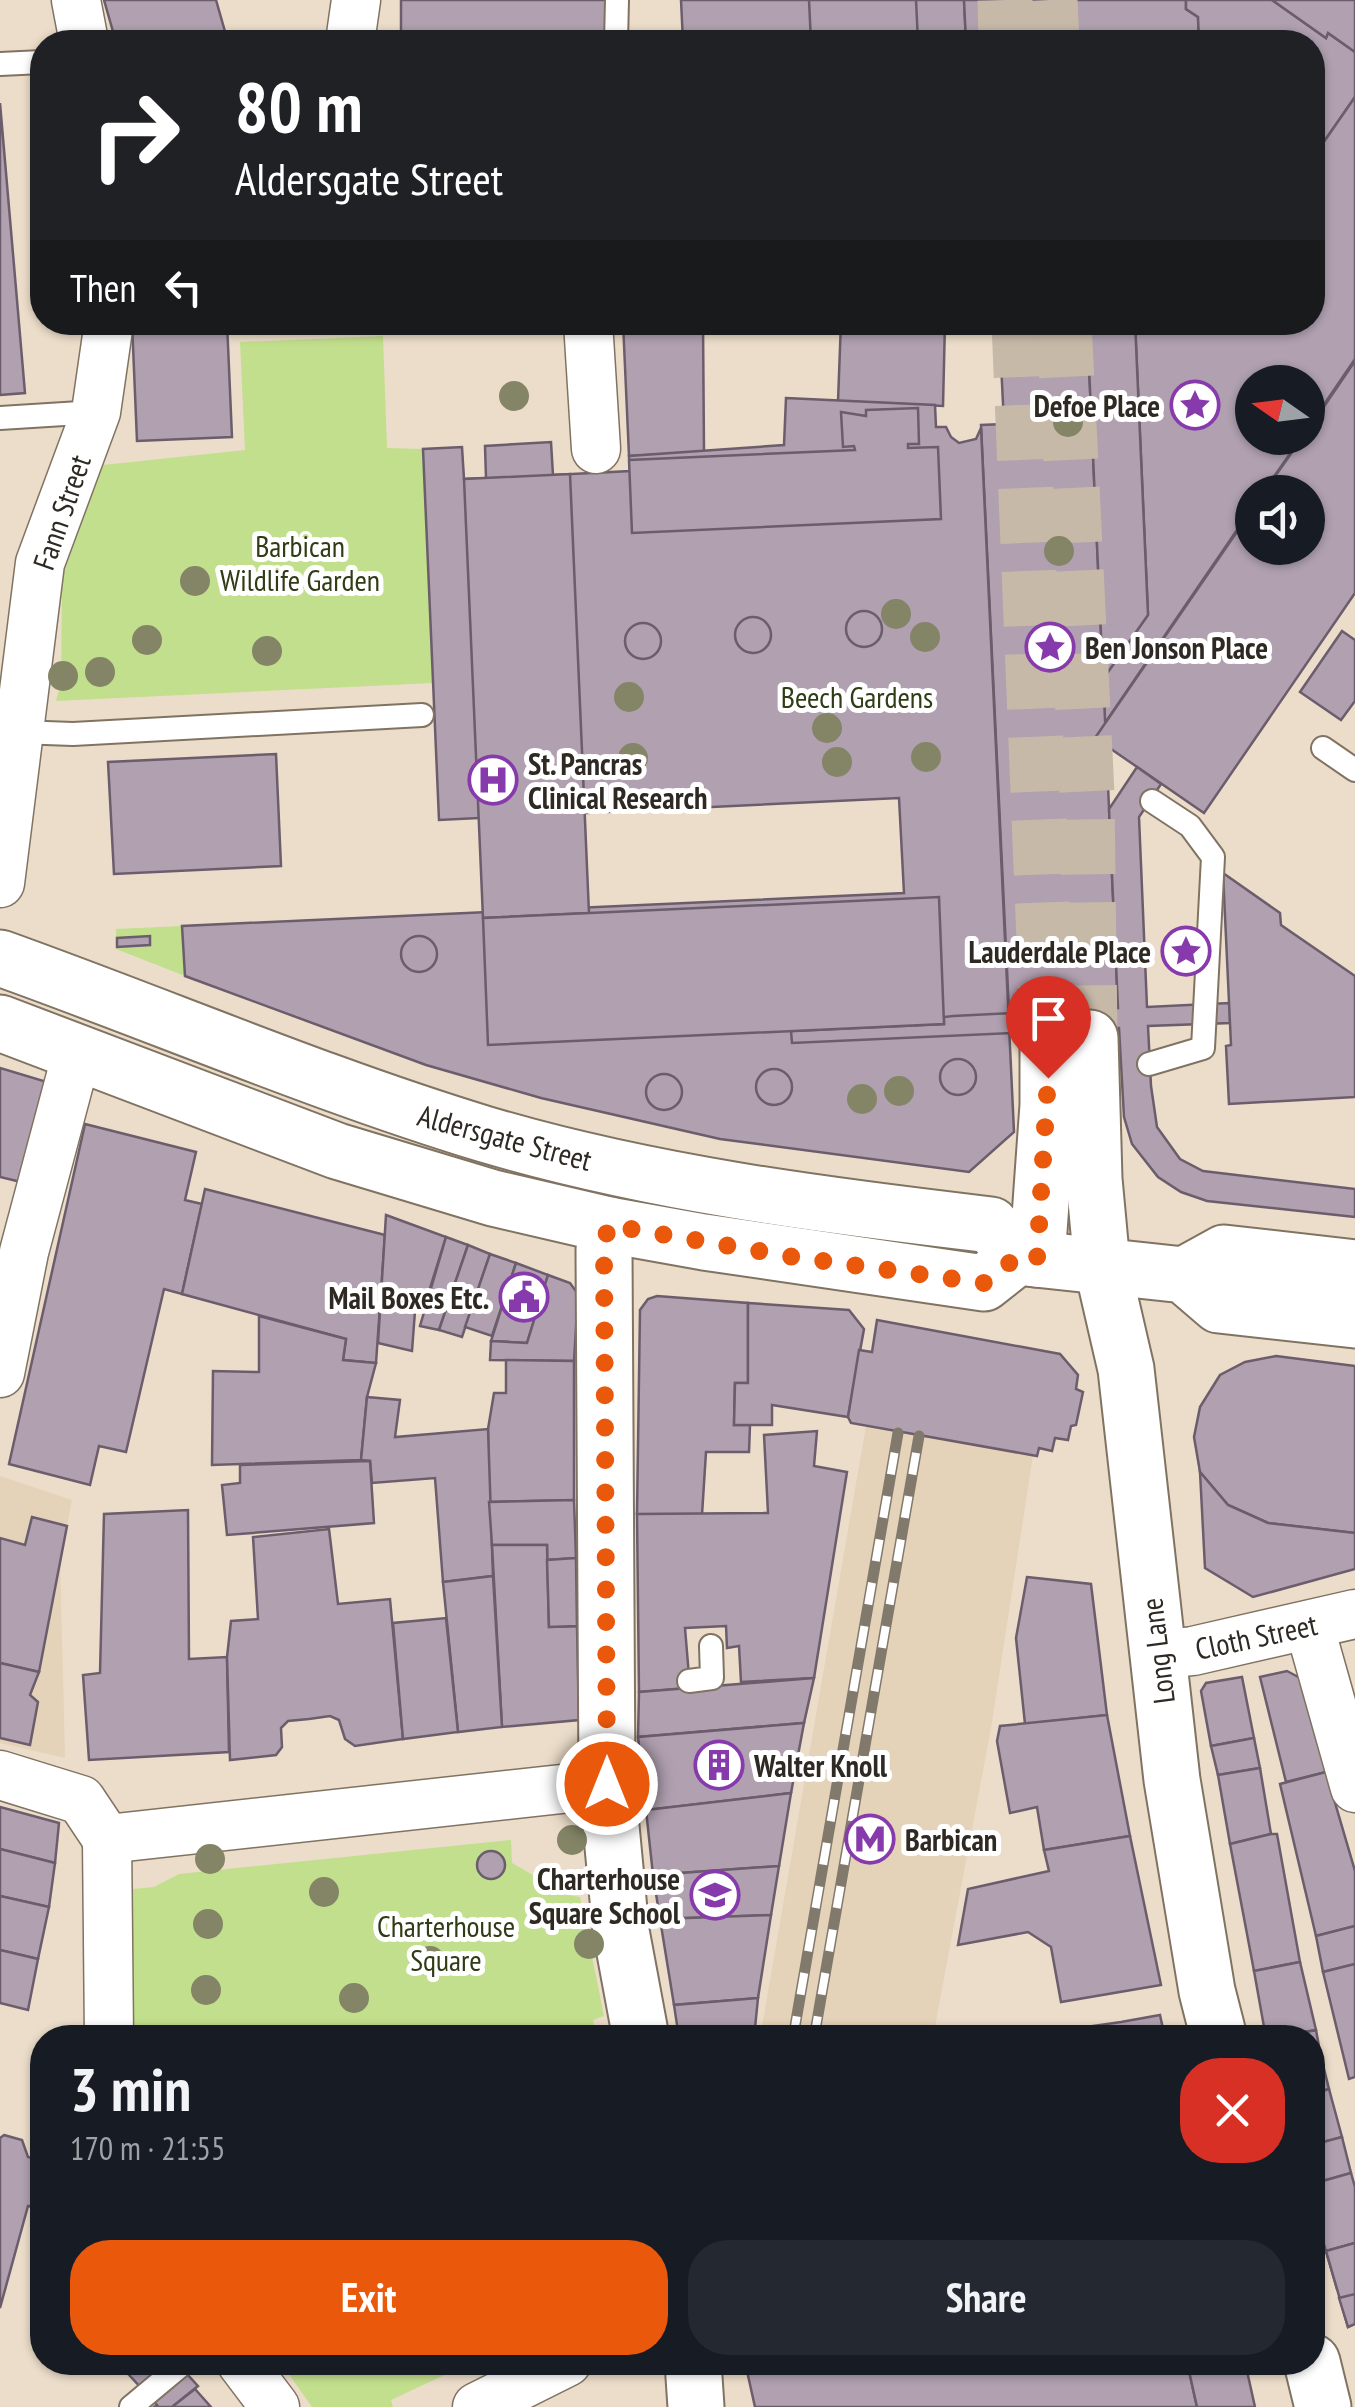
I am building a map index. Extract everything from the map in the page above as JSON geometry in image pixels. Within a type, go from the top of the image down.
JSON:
[{"type":"main road","name":"Aldersgate Street","points":[[0,958],[360,1095],[489,1135],[719,1189],[991,1225],[1027,1258],[984,1283],[776,1254],[608,1225],[493,1198],[337,1151],[0,1024]]},
{"type":"main road","name":"Long Lane","points":[[1027,1258],[1048,1105],[1086,1057],[1102,1264],[1126,1369],[1175,1800],[1215,2025]]},
{"type":"main road","points":[[608,1225],[604,1250],[620,1686],[607,1784],[621,1931],[639,2025]]},
{"type":"main road","points":[[1184,1275],[1224,1254],[1355,1268]]},
{"type":"main road","points":[[1027,1258],[1184,1275],[1218,1306],[1355,1320]]},
{"type":"main road","points":[[694,2375],[696,2407]]},
{"type":"main road","points":[[1315,2375],[1323,2407]]},
{"type":"street","points":[[76,0],[82,30]]},
{"type":"street","points":[[352,30],[356,0]]},
{"type":"street","name":"Fann Street","points":[[0,883],[40,563],[96,412],[106,335]]},
{"type":"street","points":[[589,335],[596,449]]},
{"type":"street","points":[[0,1373],[12,1249],[77,1053]]},
{"type":"street","name":"Cloth Street","points":[[1156,1656],[1355,1614]]},
{"type":"street","points":[[1309,1625],[1355,1788]]},
{"type":"street","points":[[0,1775],[80,1800],[106,1839],[109,2025]]},
{"type":"street","points":[[106,1839],[607,1784]]},
{"type":"street","points":[[251,2375],[275,2407]]},
{"type":"street","points":[[477,2407],[542,2375]]},
{"type":"lane","points":[[616,30],[617,0]]},
{"type":"lane","points":[[0,64],[30,63]]},
{"type":"lane","points":[[0,418],[96,412]]},
{"type":"lane","points":[[18,732],[72,734],[422,715]]},
{"type":"lane","points":[[1324,748],[1355,770]]},
{"type":"lane","points":[[1149,1064],[1203,1048],[1212,856],[1190,826],[1152,802]]},
{"type":"lane","points":[[689,1681],[712,1678],[711,1646]]},
{"type":"lane","points":[[131,2407],[169,2375]]},
{"type":"shaded area","points":[[866,1426],[1033,1455],[991,1728],[935,2025],[762,2025]]},
{"type":"shaded area","points":[[0,1476],[72,1500],[60,1561],[65,1758],[0,1743]]},
{"type":"green space","name":"Barbican Wildlife Garden","points":[[383,336],[387,448],[423,449],[433,683],[56,701],[61,683],[62,577],[103,465],[245,450],[240,342]]},
{"type":"green space","points":[[182,926],[185,976],[116,949],[116,929]]},
{"type":"green space","name":"Charterhouse Square","points":[[511,1840],[512,1863],[568,1895],[580,1897],[604,2016],[593,2020],[594,2025],[132,2025],[133,1889],[154,1887],[179,1874]]},
{"type":"green space","points":[[289,2375],[444,2375],[391,2400],[393,2407],[312,2407]]},
{"type":"building","points":[[104,0],[216,0],[225,30],[113,30]]},
{"type":"building","points":[[401,0],[606,0],[607,30],[401,30]]},
{"type":"building","points":[[681,0],[964,0],[965,30],[682,30]]},
{"type":"building","points":[[809,0],[916,0],[917,30],[810,30]]},
{"type":"building","points":[[964,0],[1073,0],[1074,30],[965,30]]},
{"type":"building","points":[[1073,0],[1186,0],[1186,9],[1198,17],[1199,30],[1074,30]]},
{"type":"building","points":[[1186,0],[1272,0],[1315,30],[1199,30],[1198,17],[1186,9]]},
{"type":"building","points":[[1272,0],[1355,0],[1355,52],[1328,33],[1325,37],[1325,30],[1315,30]]},
{"type":"building","points":[[1328,33],[1355,52],[1355,97],[1325,140]]},
{"type":"building","name":"Defoe Place","points":[[1355,97],[1355,359],[1325,403],[1325,365],[1235,365],[1235,455],[1289,455],[1275,475],[1235,475],[1235,533],[1105,723],[1103,679],[1148,615],[1136,335],[1325,335],[1325,140]]},
{"type":"building","points":[[0,103],[25,393],[0,395]]},
{"type":"building","points":[[133,335],[228,335],[232,437],[137,441]]},
{"type":"building","points":[[624,335],[703,335],[704,452],[629,456]]},
{"type":"building","points":[[841,335],[945,335],[943,406],[838,401]]},
{"type":"building","name":"Ben Jonson Place","points":[[1000,335],[1088,335],[1119,1028],[1010,1033],[981,425],[1004,424]]},
{"type":"building","points":[[1088,335],[1136,335],[1148,615],[1103,679]]},
{"type":"building","points":[[1355,361],[1355,593],[1204,813],[1095,738],[1235,535],[1235,565],[1325,565],[1325,475],[1276,475],[1290,455],[1325,455],[1325,405]]},
{"type":"building","points":[[786,398],[935,405],[936,427],[946,427],[959,443],[976,439],[981,428],[1014,1132],[969,1172],[720,1139],[541,1098],[426,1065],[185,976],[182,926],[904,893],[899,798],[439,820],[423,449],[462,447],[464,479],[486,478],[485,446],[551,442],[553,475],[630,471],[629,456],[784,445]]},
{"type":"building","points":[[918,408],[919,444],[908,444],[908,448],[938,447],[941,519],[632,533],[629,460],[855,450],[854,446],[843,447],[841,412],[866,416],[866,410]]},
{"type":"building","points":[[570,474],[589,913],[483,918],[464,479]]},
{"type":"building","points":[[864,611],[876,617],[882,629],[876,641],[864,647],[852,641],[846,629],[852,617]]},
{"type":"building","points":[[753,617],[765,623],[771,635],[765,647],[753,653],[741,647],[735,635],[741,623]]},
{"type":"building","points":[[643,623],[655,629],[661,641],[655,653],[643,659],[631,653],[625,641],[631,629]]},
{"type":"building","points":[[1342,631],[1355,640],[1355,701],[1341,720],[1300,692]]},
{"type":"building","points":[[276,754],[281,866],[114,874],[108,762]]},
{"type":"building","points":[[1137,767],[1161,784],[1139,817],[1147,1007],[1229,1003],[1230,1013],[1230,1023],[1148,1026],[1157,1127],[1180,1159],[1203,1171],[1355,1189],[1355,1217],[1207,1201],[1181,1192],[1158,1177],[1132,1144],[1124,1117],[1119,1028],[792,1043],[791,1031],[944,1024],[944,1017],[953,1016],[1118,1008],[1109,809]]},
{"type":"building","points":[[1223,873],[1280,913],[1281,925],[1355,976],[1355,1097],[1229,1104],[1226,1046],[1231,1045]]},
{"type":"building","points":[[939,897],[944,1024],[488,1045],[483,918]]},
{"type":"building","points":[[150,936],[150,945],[117,947],[117,938]]},
{"type":"building","points":[[419,936],[431,942],[437,954],[431,966],[419,972],[407,966],[401,954],[407,942]]},
{"type":"building","points":[[958,1059],[970,1065],[976,1077],[970,1089],[958,1095],[946,1089],[940,1077],[946,1065]]},
{"type":"building","points":[[0,1068],[47,1082],[21,1182],[0,1177]]},
{"type":"building","points":[[774,1069],[786,1075],[792,1087],[786,1099],[774,1105],[762,1099],[756,1087],[762,1075]]},
{"type":"building","points":[[664,1074],[676,1080],[682,1092],[676,1104],[664,1110],[652,1104],[646,1092],[652,1080]]},
{"type":"building","points":[[85,1124],[196,1152],[185,1200],[202,1204],[182,1294],[164,1289],[126,1452],[99,1446],[90,1485],[9,1464]]},
{"type":"building","points":[[205,1189],[385,1235],[376,1363],[343,1360],[346,1339],[182,1294]]},
{"type":"building","points":[[386,1215],[446,1237],[426,1301],[416,1298],[412,1351],[378,1343]]},
{"type":"building","points":[[446,1237],[468,1245],[439,1330],[420,1326]]},
{"type":"building","points":[[468,1245],[490,1254],[462,1337],[439,1330]]},
{"type":"building","points":[[490,1254],[516,1263],[492,1336],[465,1327]]},
{"type":"building","points":[[516,1263],[548,1275],[527,1343],[491,1341]]},
{"type":"building","points":[[548,1275],[570,1283],[578,1294],[574,1361],[490,1360],[491,1341],[527,1343]]},
{"type":"building","points":[[657,1296],[748,1303],[748,1383],[735,1383],[734,1425],[750,1425],[749,1452],[706,1452],[702,1515],[637,1514],[640,1310],[648,1299]]},
{"type":"building","points":[[748,1303],[849,1310],[864,1329],[848,1417],[772,1405],[772,1425],[734,1425],[735,1383],[748,1383]]},
{"type":"building","points":[[259,1316],[346,1339],[343,1360],[376,1363],[367,1397],[361,1460],[212,1465],[213,1371],[259,1372]]},
{"type":"building","points":[[877,1320],[1060,1354],[1078,1375],[1076,1389],[1083,1392],[1076,1425],[1071,1426],[1068,1440],[1055,1438],[1052,1451],[1039,1448],[1037,1456],[851,1423],[848,1417],[859,1350],[872,1352]]},
{"type":"building","points":[[1276,1356],[1355,1366],[1355,1533],[1268,1523],[1228,1505],[1200,1472],[1194,1437],[1200,1407],[1220,1375],[1245,1362]]},
{"type":"building","points":[[506,1360],[574,1361],[574,1500],[489,1502],[488,1429],[494,1393],[506,1393]]},
{"type":"building","points":[[367,1397],[400,1400],[395,1437],[488,1429],[493,1576],[443,1582],[435,1478],[372,1483],[370,1461],[361,1460]]},
{"type":"building","points":[[817,1431],[814,1466],[847,1472],[814,1678],[741,1682],[739,1646],[727,1648],[726,1626],[685,1628],[690,1688],[639,1692],[637,1514],[768,1513],[764,1435]]},
{"type":"building","points":[[370,1461],[374,1523],[227,1535],[222,1485],[240,1483],[240,1465]]},
{"type":"building","points":[[1200,1472],[1228,1505],[1268,1523],[1355,1533],[1355,1569],[1253,1597],[1205,1568]]},
{"type":"building","points":[[574,1500],[576,1558],[547,1560],[547,1545],[492,1545],[489,1502]]},
{"type":"building","points":[[188,1510],[189,1659],[227,1657],[229,1752],[89,1760],[83,1675],[100,1673],[104,1514]]},
{"type":"building","points":[[32,1517],[67,1526],[39,1672],[0,1663],[0,1538],[25,1545]]},
{"type":"building","points":[[329,1529],[338,1604],[390,1599],[403,1739],[355,1746],[345,1739],[339,1720],[330,1716],[288,1721],[281,1728],[282,1747],[276,1755],[230,1760],[227,1657],[231,1621],[258,1619],[253,1537]]},
{"type":"building","points":[[492,1545],[547,1545],[549,1627],[577,1626],[579,1720],[502,1727]]},
{"type":"building","points":[[576,1558],[577,1626],[549,1627],[547,1560]]},
{"type":"building","points":[[493,1576],[502,1727],[458,1732],[443,1582]]},
{"type":"building","points":[[1027,1577],[1091,1584],[1107,1715],[1025,1724],[1016,1638]]},
{"type":"building","points":[[446,1618],[458,1732],[403,1739],[393,1623]]},
{"type":"building","points":[[0,1663],[39,1672],[30,1695],[38,1702],[30,1745],[0,1738]]},
{"type":"building","points":[[1287,1671],[1302,1679],[1326,1772],[1286,1782],[1260,1677]]},
{"type":"building","points":[[1242,1677],[1254,1738],[1211,1746],[1201,1691],[1206,1683]]},
{"type":"building","points":[[814,1678],[804,1723],[638,1737],[639,1692]]},
{"type":"building","points":[[1107,1715],[1130,1836],[1044,1850],[1037,1807],[1010,1813],[997,1741],[1000,1726]]},
{"type":"building","name":"Walter Knoll","points":[[804,1723],[791,1793],[646,1810],[638,1737]]},
{"type":"building","points":[[1254,1738],[1260,1768],[1218,1775],[1211,1746]]},
{"type":"building","points":[[1260,1768],[1271,1834],[1230,1844],[1218,1775]]},
{"type":"building","points":[[1326,1772],[1355,1871],[1355,1926],[1316,1936],[1280,1784]]},
{"type":"building","points":[[791,1793],[779,1866],[653,1875],[646,1810]]},
{"type":"building","points":[[0,1807],[59,1823],[55,1863],[0,1849]]},
{"type":"building","points":[[1277,1834],[1300,1962],[1254,1971],[1230,1844]]},
{"type":"building","points":[[1130,1836],[1161,1985],[1061,2002],[1051,1947],[1028,1932],[958,1945],[968,1889],[1049,1871],[1044,1850]]},
{"type":"building","points":[[0,1849],[55,1863],[49,1907],[0,1896]]},
{"type":"building","points":[[491,1851],[501,1855],[505,1865],[501,1875],[491,1879],[481,1875],[477,1865],[481,1855]]},
{"type":"building","name":"Charterhouse Square School","points":[[779,1866],[771,1915],[660,1919],[653,1875]]},
{"type":"building","points":[[0,1896],[49,1907],[38,1959],[0,1950]]},
{"type":"building","points":[[771,1915],[758,1998],[674,2005],[660,1919]]},
{"type":"building","points":[[1355,1926],[1355,1964],[1323,1972],[1316,1936]]},
{"type":"building","points":[[0,1950],[38,1959],[28,2010],[0,2003]]},
{"type":"building","points":[[1300,1962],[1315,2025],[1264,2025],[1254,1971]]},
{"type":"building","points":[[1355,1964],[1355,2077],[1349,2079],[1323,1972]]},
{"type":"building","points":[[758,1998],[755,2025],[677,2025],[674,2005]]},
{"type":"building","points":[[1160,2015],[1162,2025],[1100,2025]]},
{"type":"building","points":[[1329,2089],[1342,2137],[1325,2142],[1325,2090]]},
{"type":"building","points":[[4,2135],[22,2140],[30,2158],[30,2206],[0,2308],[0,2138]]},
{"type":"building","points":[[1342,2137],[1351,2173],[1325,2180],[1325,2142]]},
{"type":"building","points":[[1351,2173],[1355,2187],[1355,2243],[1326,2251],[1325,2248],[1325,2180]]},
{"type":"building","points":[[1355,2243],[1355,2284],[1337,2289],[1326,2251]]},
{"type":"building","points":[[1355,2243],[1355,2324],[1348,2327],[1326,2251]]},
{"type":"building","points":[[1355,2294],[1355,2324],[1348,2327],[1339,2298]]},
{"type":"building","points":[[129,2375],[188,2375],[198,2386],[172,2407],[154,2407],[157,2405]]},
{"type":"building","points":[[748,2375],[1190,2375],[1197,2407],[755,2407]]},
{"type":"building","points":[[1190,2375],[1248,2375],[1255,2407],[1197,2407]]},
{"type":"building","points":[[195,2389],[211,2407],[172,2407]]},
{"type":"tunnel","points":[[1005,0],[1006,30]]},
{"type":"tunnel","points":[[1050,0],[1051,30]]},
{"type":"tunnel","points":[[1020,335],[1048,1039]]},
{"type":"tunnel","points":[[1065,335],[1087,794],[1090,1038]]},
{"type":"railway","points":[[795,2025],[898,1433]]},
{"type":"railway","points":[[816,2025],[919,1436]]},
{"type":"place","name":"Defoe Place","points":[[1195,405]]},
{"type":"place","name":"Ben Jonson Place","points":[[1050,647]]},
{"type":"place","name":"St. Pancras Clinical Research","points":[[493,780]]},
{"type":"place","name":"Lauderdale Place","points":[[1186,951]]},
{"type":"place","name":"Mail Boxes Etc.","points":[[524,1297]]},
{"type":"place","name":"Walter Knoll","points":[[719,1765]]},
{"type":"place","name":"Barbican","points":[[870,1839]]},
{"type":"place","name":"Charterhouse Square School","points":[[715,1895]]},
{"type":"route","points":[[607,1784],[604,1250],[608,1225],[794,1257],[984,1283],[1017,1257],[1037,1259],[1048,1078]]},
{"type":"park label","name":"Beech Gardens","points":[[857,696]]}]
